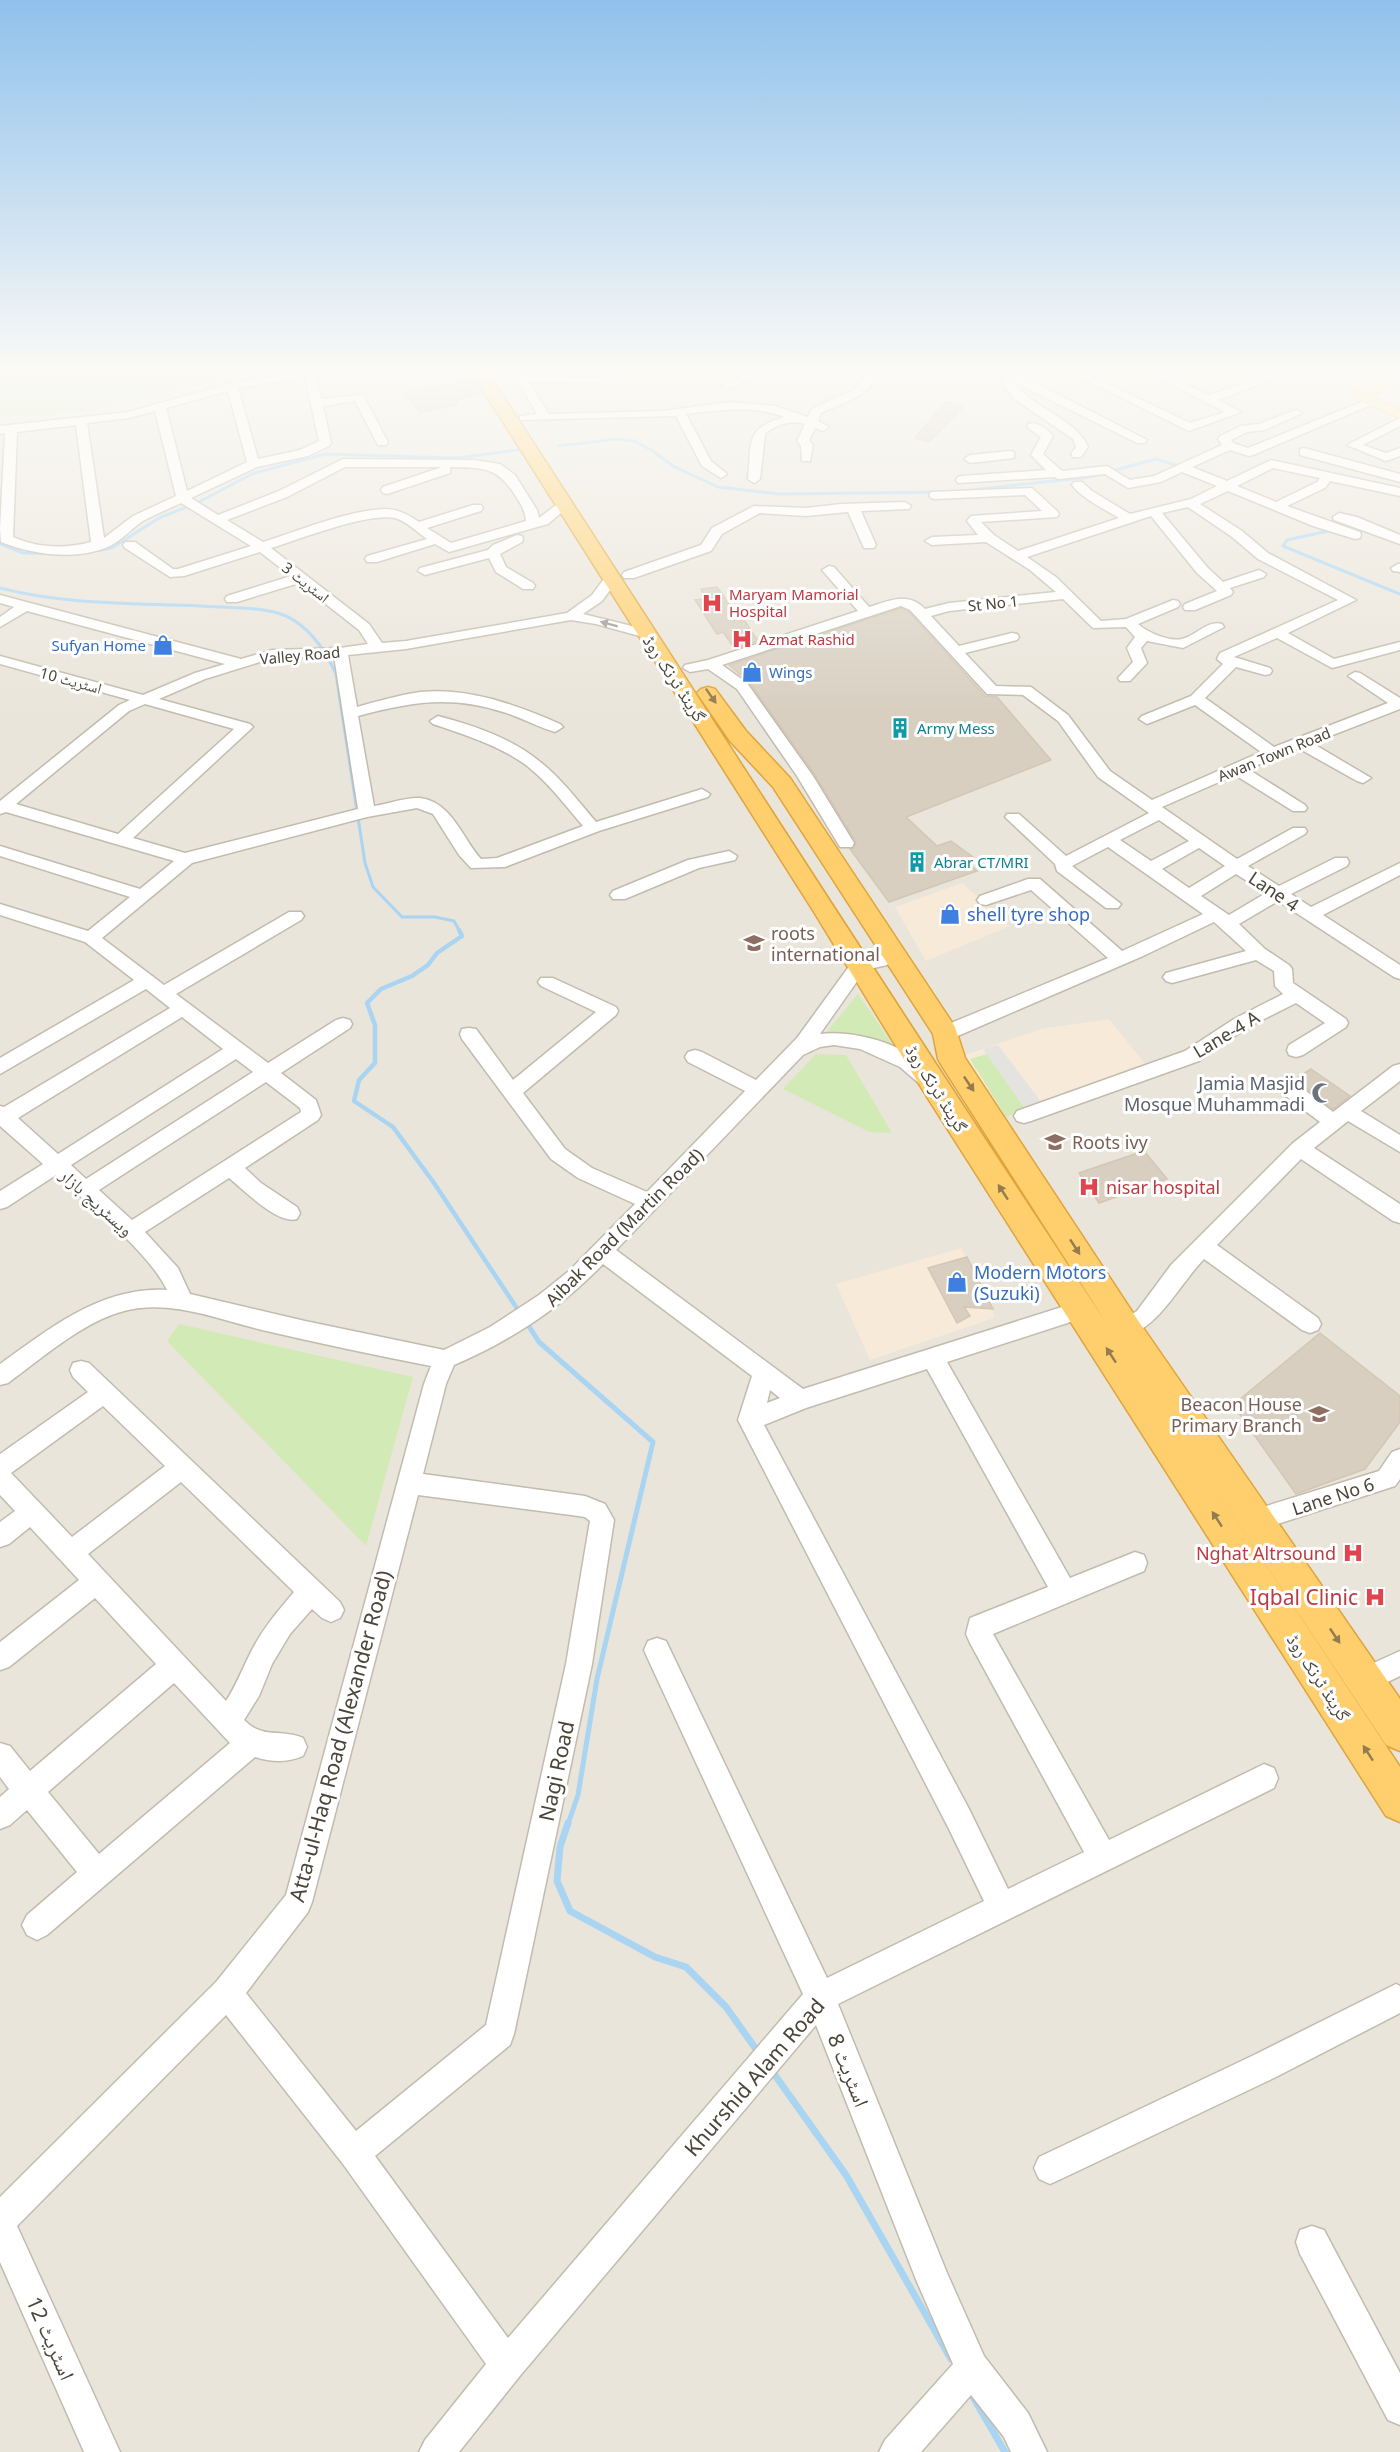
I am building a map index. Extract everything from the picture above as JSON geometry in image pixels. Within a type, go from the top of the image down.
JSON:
[{"type":"highway","name":"گرینڈ ٹرنک روڈ","points":[[551,484],[564,505],[620,577],[700,666],[738,736],[808,851],[937,1090],[1400,1802]]},
{"type":"highway","name":"گرینڈ ٹرنک روڈ","points":[[571,484],[647,634],[870,963],[910,1005],[952,1059],[1126,1328],[1400,1732]]},
{"type":"highway","name":"گرینڈ ٹرنک روڈ","points":[[738,736],[782,783],[945,1033],[952,1059]]},
{"type":"street","points":[[5,484],[6,539],[25,547],[44,550],[76,550],[114,539],[138,519],[189,503],[219,484]]},
{"type":"street","points":[[90,484],[98,545]]},
{"type":"street","points":[[183,484],[189,503]]},
{"type":"street","points":[[216,520],[302,484]]},
{"type":"street","points":[[387,490],[403,484]]},
{"type":"street","points":[[515,484],[531,510],[533,523]]},
{"type":"street","points":[[1078,484],[1088,494],[1129,519]]},
{"type":"street","points":[[1223,484],[1318,523],[1338,517],[1346,518],[1400,540]]},
{"type":"street","points":[[1016,556],[1129,519],[1190,504],[1230,484]]},
{"type":"street","points":[[1277,506],[1321,484]]},
{"type":"street","points":[[1366,484],[1400,492]]},
{"type":"street","points":[[935,495],[1028,491],[1054,513],[973,520],[986,538],[1044,574],[1098,625],[1128,623],[1173,604]]},
{"type":"street","name":"اسٹریٹ 3","points":[[189,503],[262,547],[364,627],[378,648]]},
{"type":"street","points":[[1190,504],[1237,534],[1263,556],[1349,600],[1225,656],[1224,659],[1265,671]]},
{"type":"street","points":[[425,570],[493,553],[507,539],[533,523],[543,521],[564,505]]},
{"type":"street","points":[[620,577],[706,548],[717,531],[740,512],[762,508],[806,512],[905,506]]},
{"type":"street","points":[[419,526],[477,508]]},
{"type":"street","points":[[853,508],[869,545]]},
{"type":"street","points":[[1154,512],[1202,570],[1226,593],[1190,607]]},
{"type":"street","points":[[130,545],[170,573],[179,573],[376,514],[395,514],[419,526],[449,548],[507,539]]},
{"type":"street","points":[[1323,522],[1355,535]]},
{"type":"street","points":[[932,541],[986,538]]},
{"type":"street","points":[[372,559],[436,540]]},
{"type":"street","points":[[493,553],[501,569],[528,586]]},
{"type":"street","points":[[829,570],[866,612]]},
{"type":"street","points":[[1221,586],[1259,574]]},
{"type":"street","name":"Valley Road","points":[[571,616],[597,598],[620,577]]},
{"type":"street","points":[[232,599],[300,578]]},
{"type":"street","name":"St No 1","points":[[922,614],[949,607],[1064,595]]},
{"type":"street","points":[[0,600],[238,663]]},
{"type":"street","points":[[700,666],[902,601],[915,607],[958,651],[1012,638]]},
{"type":"street","points":[[0,623],[25,606]]},
{"type":"street","name":"Valley Road","points":[[2,808],[124,708],[238,663],[272,654],[329,653],[406,645],[571,616],[647,634]]},
{"type":"street","points":[[1128,623],[1143,636],[1183,644],[1217,627]]},
{"type":"street","points":[[1277,632],[1332,664],[1400,646]]},
{"type":"street","points":[[1125,678],[1140,663],[1134,648],[1143,636]]},
{"type":"street","name":"Lane 4","points":[[958,651],[992,691],[1026,690],[1063,718],[1104,774],[1277,894],[1400,973]]},
{"type":"street","points":[[329,653],[350,714],[361,814]]},
{"type":"street","name":"اسٹریٹ 10","points":[[0,660],[245,727],[121,840]]},
{"type":"street","points":[[1148,719],[1196,699],[1233,662]]},
{"type":"street","points":[[700,666],[742,686],[805,776],[846,843]]},
{"type":"street","points":[[1355,676],[1400,704]]},
{"type":"street","points":[[350,714],[430,696],[451,697],[501,705],[525,713],[555,728]]},
{"type":"street","points":[[1196,699],[1272,753]]},
{"type":"street","name":"Awan Town Road","points":[[1064,862],[1109,840],[1154,810],[1236,769],[1400,704]]},
{"type":"street","points":[[438,721],[482,736],[515,752],[543,771],[593,828]]},
{"type":"street","points":[[1300,743],[1363,778]]},
{"type":"street","points":[[1236,769],[1299,808]]},
{"type":"street","points":[[91,938],[186,859],[202,853],[361,814],[419,803],[439,811],[465,851],[477,864],[483,865],[499,863],[593,828],[702,794]]},
{"type":"street","points":[[2,808],[186,859]]},
{"type":"street","points":[[1013,818],[1064,862],[1063,867],[1112,904]]},
{"type":"street","points":[[1189,896],[1236,866],[1299,831]]},
{"type":"street","points":[[1109,840],[1222,919],[1259,953],[1282,969],[1284,986],[1339,1023],[1296,1050]]},
{"type":"street","points":[[1150,869],[1200,842]]},
{"type":"street","points":[[0,851],[142,895]]},
{"type":"street","points":[[620,895],[694,864],[729,856]]},
{"type":"street","points":[[945,1033],[1120,959],[1222,919],[1341,862]]},
{"type":"street","points":[[1310,915],[1400,868]]},
{"type":"street","points":[[986,900],[1034,883],[1120,959]]},
{"type":"street","points":[[0,909],[91,938],[309,1105],[311,1115],[131,1231]]},
{"type":"street","points":[[163,993],[295,916]]},
{"type":"street","points":[[1172,977],[1259,953]]},
{"type":"street","name":"Aibak Road (Martin Road)","points":[[445,1359],[474,1348],[539,1310],[603,1252],[795,1053],[870,963]]},
{"type":"street","points":[[0,1067],[147,981]]},
{"type":"street","points":[[512,1092],[609,1011],[547,982]]},
{"type":"street","name":"Lane-4 A","points":[[1024,1116],[1192,1056],[1241,1023],[1297,995]]},
{"type":"street","points":[[1,1116],[183,1008]]},
{"type":"street","points":[[86,1189],[343,1024]]},
{"type":"street","points":[[469,1034],[558,1154],[585,1173],[651,1202]]},
{"type":"street","points":[[795,1053],[821,1039],[842,1039],[868,1044],[894,1056],[923,1074],[937,1090]]},
{"type":"street","points":[[0,1201],[236,1050]]},
{"type":"street","points":[[695,1057],[759,1090]]},
{"type":"street","points":[[1126,1328],[1145,1317],[1179,1270],[1270,1181],[1299,1148],[1400,1071]]},
{"type":"street","points":[[1284,1085],[1341,1118],[1400,1145]]},
{"type":"street","name":"ویسٹریج بازار","points":[[1,1116],[131,1231],[170,1275],[182,1300]]},
{"type":"street","points":[[1299,1148],[1400,1215]]},
{"type":"street","points":[[231,1167],[254,1188],[290,1214]]},
{"type":"street","points":[[1204,1247],[1310,1324]]},
{"type":"street","points":[[603,1252],[800,1400]]},
{"type":"street","points":[[0,1377],[40,1348],[117,1303],[151,1297],[182,1300],[236,1316],[445,1359]]},
{"type":"street","points":[[750,1420],[800,1400],[1081,1310]]},
{"type":"street","points":[[932,1357],[1065,1592]]},
{"type":"street","name":"Atta-ul-Haq Road (Alexander Road)","points":[[0,2222],[226,1993],[298,1902],[435,1384],[445,1359]]},
{"type":"street","points":[[81,1370],[331,1610]]},
{"type":"street","points":[[764,1373],[750,1420],[954,1808],[1001,1906]]},
{"type":"street","points":[[0,1467],[104,1393]]},
{"type":"street","name":"Lane No 6","points":[[1256,1520],[1387,1479],[1400,1459]]},
{"type":"street","points":[[70,1553],[182,1468]]},
{"type":"street","points":[[0,1478],[228,1722],[251,1743],[271,1748],[293,1747]]},
{"type":"street","name":"Nagi Road","points":[[354,2153],[499,2034],[579,1664],[602,1520],[599,1512],[592,1508],[409,1483]]},
{"type":"street","points":[[0,1536],[32,1512]]},
{"type":"street","points":[[1103,1857],[979,1634],[979,1627],[1135,1563]]},
{"type":"street","points":[[0,1658],[97,1581]]},
{"type":"street","points":[[228,1722],[250,1688],[262,1657],[281,1626],[310,1592]]},
{"type":"street","name":"اسٹریٹ 8","points":[[657,1650],[820,1997],[930,2271],[964,2378],[1016,2425],[1029,2452]]},
{"type":"street","points":[[1365,1680],[1400,1663]]},
{"type":"street","points":[[0,1815],[175,1665]]},
{"type":"street","points":[[37,1926],[251,1743]]},
{"type":"street","points":[[0,1756],[97,1874]]},
{"type":"street","name":"Khurshid Alam Road","points":[[438,2452],[507,2365],[820,1997],[1264,1778]]},
{"type":"street","points":[[226,1993],[354,2153],[507,2365]]},
{"type":"street","points":[[1050,2168],[1265,2066],[1396,1999]]},
{"type":"street","name":"اسٹریٹ 12","points":[[0,2222],[102,2452]]},
{"type":"street","points":[[1312,2242],[1400,2408]]},
{"type":"street","points":[[897,2452],[964,2378]]},
{"type":"shaded area","points":[[0,484],[1400,484],[1400,2452],[0,2452]]},
{"type":"shaded area","points":[[962,883],[1010,926],[926,961],[895,907]]},
{"type":"shaded area","points":[[1109,1019],[1147,1066],[1006,1117],[965,1055],[1041,1029]]},
{"type":"shaded area","points":[[998,1045],[1042,1103],[1026,1110],[983,1049]]},
{"type":"shaded area","points":[[961,1248],[992,1301],[994,1318],[870,1360],[836,1284]]},
{"type":"green space","points":[[858,994],[897,1051],[824,1035]]},
{"type":"green space","points":[[816,1054],[846,1055],[892,1133],[869,1132],[783,1089]]},
{"type":"green space","points":[[987,1054],[1026,1110],[1006,1117],[970,1059]]},
{"type":"green space","points":[[179,1324],[413,1377],[366,1546],[167,1341]]},
{"type":"building","points":[[717,587],[758,641],[735,649],[723,632],[717,634],[695,600],[706,599],[701,589]]},
{"type":"building","name":"Army Mess","points":[[901,608],[909,612],[985,696],[997,697],[1051,760],[906,817],[937,846],[951,841],[977,860],[969,864],[977,871],[889,902],[850,849],[854,848],[856,842],[815,775],[749,682],[729,665]]},
{"type":"building","points":[[1311,1069],[1350,1096],[1333,1109],[1295,1079]]},
{"type":"building","points":[[1144,1151],[1167,1179],[1099,1203],[1079,1173]]},
{"type":"building","name":"Modern Motors (Suzuki)","points":[[967,1257],[993,1309],[964,1307],[970,1316],[957,1323],[928,1268]]},
{"type":"building","name":"Beacon House Primary Branch","points":[[1320,1333],[1400,1396],[1400,1422],[1365,1469],[1296,1494],[1233,1405]]},
{"type":"waterway","points":[[90,552],[112,548],[159,518],[197,503],[232,484]]},
{"type":"waterway","points":[[712,484],[780,494],[947,492]]},
{"type":"waterway","points":[[962,491],[1022,484]]},
{"type":"waterway","points":[[1333,530],[1287,540],[1283,546],[1400,594]]},
{"type":"waterway","points":[[0,544],[23,553],[70,554]]},
{"type":"waterway","points":[[0,588],[49,598],[255,609],[277,613],[295,621],[310,633],[336,674],[365,863],[373,887],[402,917],[435,917],[454,921],[460,932]]},
{"type":"waterway","points":[[460,932],[462,936],[437,953],[428,965],[412,976],[381,989],[367,1003],[375,1025],[375,1063],[359,1080],[354,1101],[393,1127],[434,1183],[520,1313]]},
{"type":"waterway","points":[[525,1320],[529,1326]]},
{"type":"waterway","points":[[528,1325],[539,1342],[653,1442],[597,1679],[578,1795],[568,1824]]},
{"type":"waterway","points":[[568,1823],[560,1847],[557,1881],[570,1911],[655,1957],[686,1967],[726,2007],[758,2052]]},
{"type":"waterway","points":[[772,2071],[846,2175],[951,2359]]},
{"type":"waterway","points":[[973,2397],[1005,2452]]},
{"type":"place","name":"Maryam Mamorial Hospital","points":[[712,603]]},
{"type":"place","name":"Azmat Rashid","points":[[742,639]]},
{"type":"place","name":"Sufyan Home","points":[[163,645]]},
{"type":"place","name":"Wings","points":[[752,672]]},
{"type":"place","name":"Army Mess","points":[[900,728]]},
{"type":"place","name":"Abrar CT/MRI","points":[[917,862]]},
{"type":"place","name":"shell tyre shop","points":[[950,914]]},
{"type":"place","name":"roots international","points":[[754,943]]},
{"type":"place","name":"Jamia Masjid Mosque Muhammadi","points":[[1322,1093]]},
{"type":"place","name":"Roots ivy","points":[[1055,1142]]},
{"type":"place","name":"nisar hospital","points":[[1089,1187]]},
{"type":"place","name":"Modern Motors (Suzuki)","points":[[957,1282]]},
{"type":"place","name":"Beacon House Primary Branch","points":[[1319,1414]]},
{"type":"place","name":"Nghat Altrsound","points":[[1353,1553]]},
{"type":"place","name":"Iqbal Clinic","points":[[1375,1597]]}]
